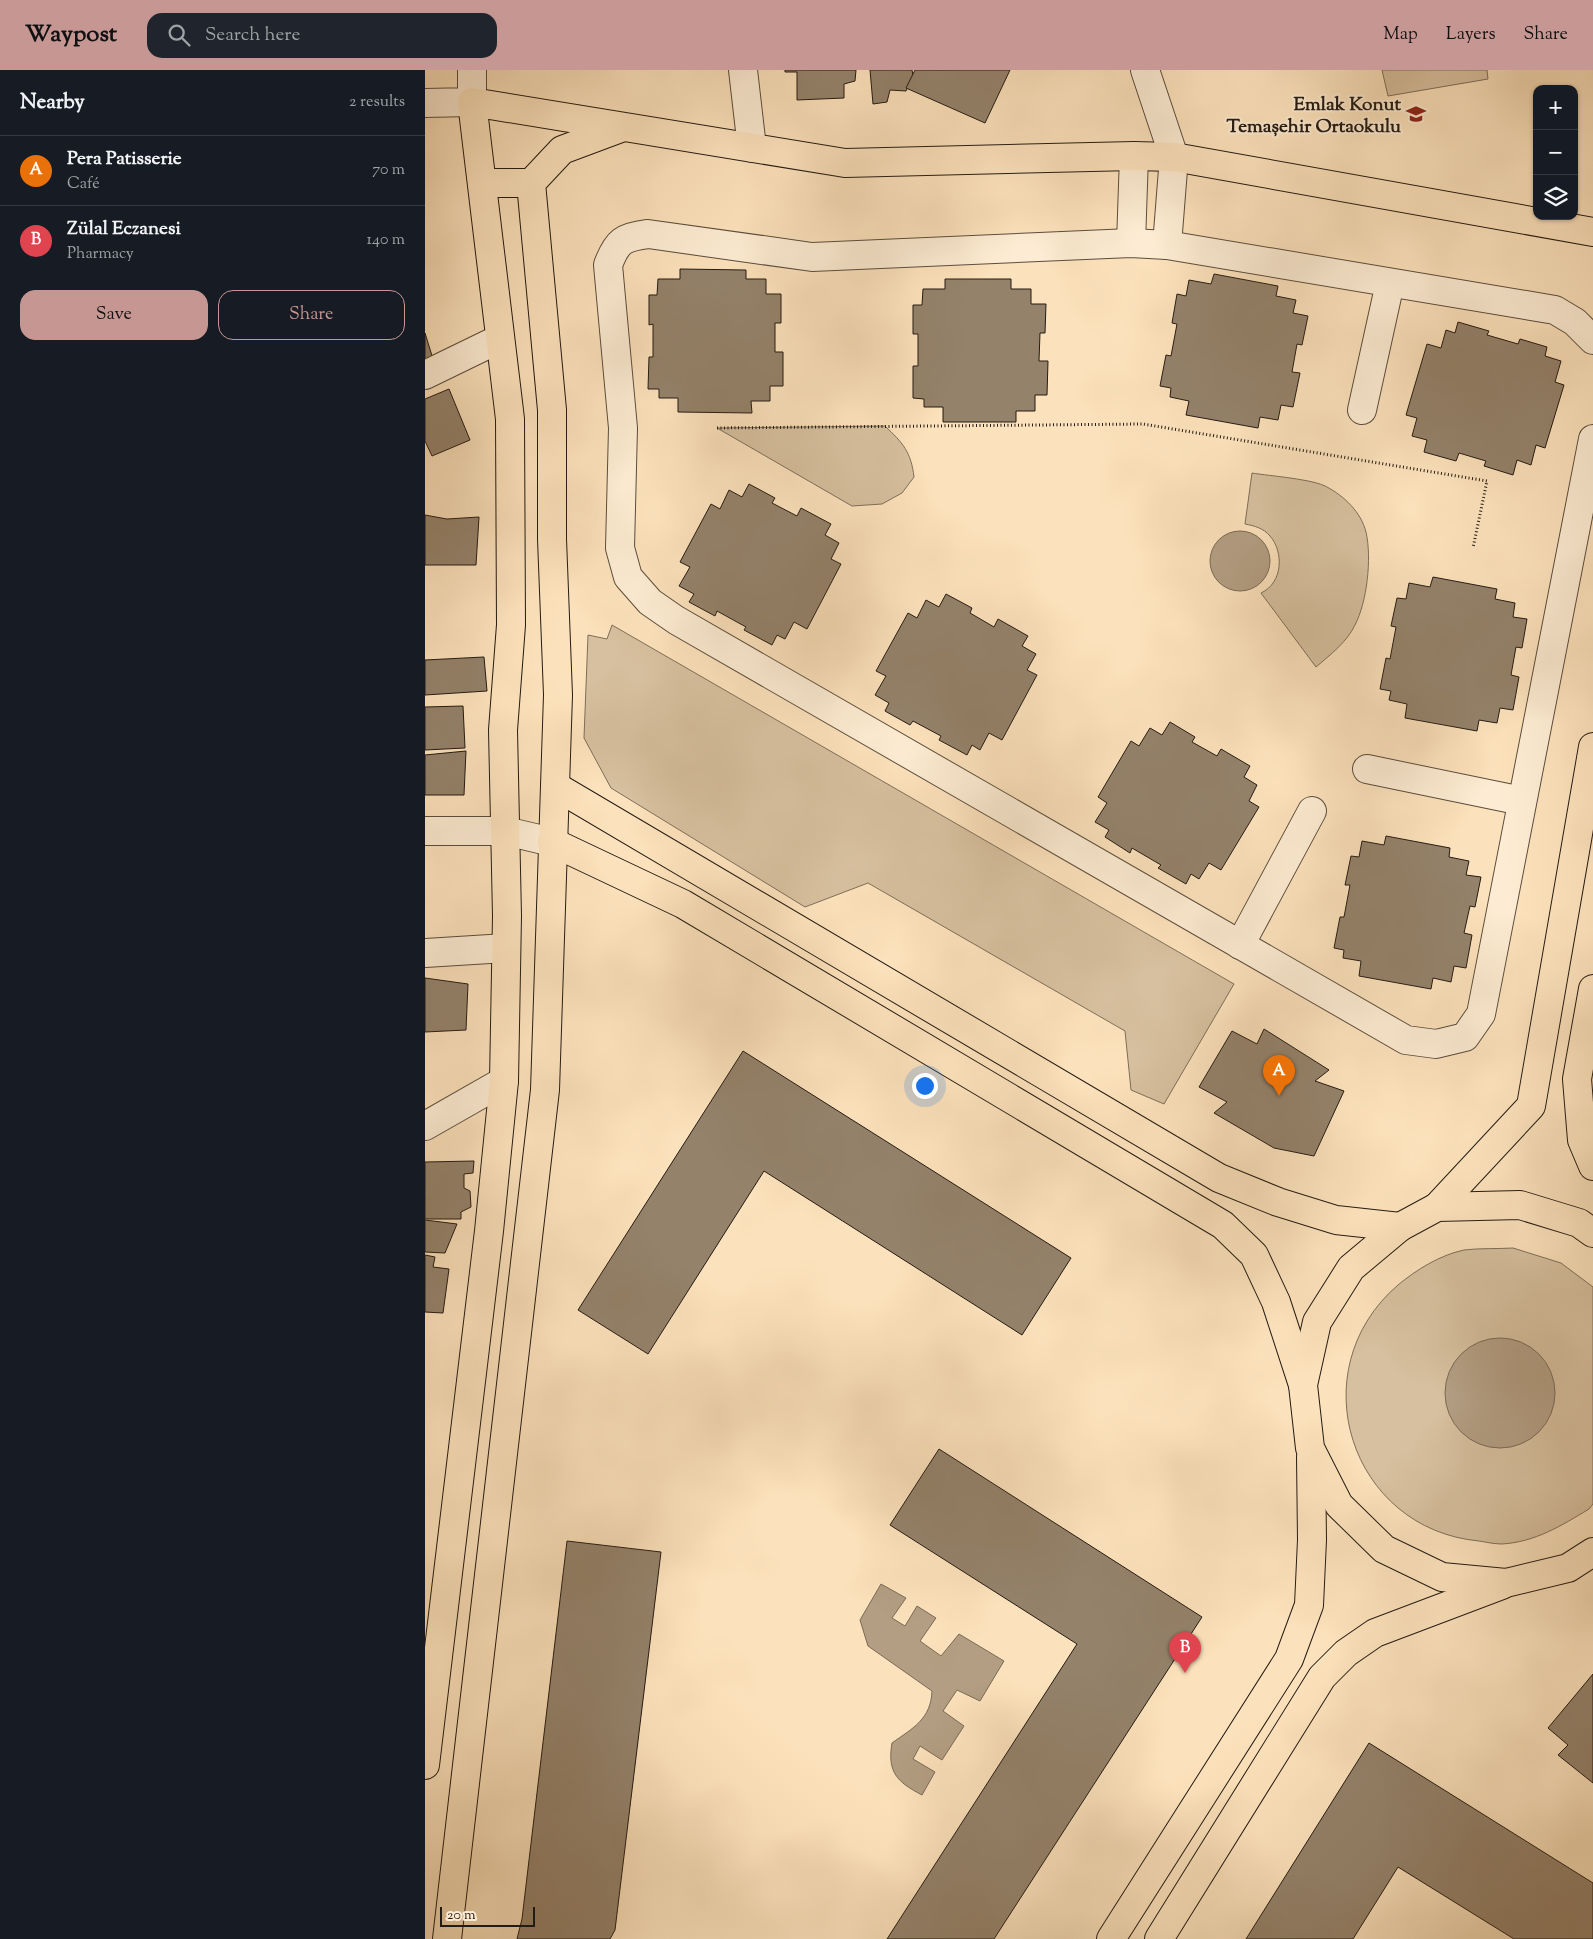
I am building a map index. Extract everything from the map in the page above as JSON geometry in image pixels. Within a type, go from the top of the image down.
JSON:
[{"type":"main road","points":[[425,1765],[489,1231],[503,1081],[506,948],[503,730],[511,625],[510,419],[472,102],[845,163],[1134,156],[1174,157],[1593,232]]},
{"type":"main road","points":[[447,1939],[545,1090],[558,694],[552,539],[552,410],[531,183],[561,150],[623,127]]},
{"type":"main road","points":[[481,183],[531,183]]},
{"type":"main road","points":[[1303,1385],[1317,1322],[1351,1268],[1400,1228],[1437,1207],[1531,1106],[1593,747]]},
{"type":"main road","points":[[555,786],[1219,1178],[1278,1202],[1336,1220],[1400,1228]]},
{"type":"main road","points":[[552,842],[683,904],[1223,1225],[1254,1255],[1276,1302],[1303,1385],[1310,1448],[1312,1540],[1309,1605],[1289,1659],[1111,1939]]},
{"type":"main road","points":[[1593,988],[1577,1079],[1582,1140],[1593,1166]]},
{"type":"main road","points":[[1437,1207],[1520,1205],[1579,1223],[1593,1233]]},
{"type":"main road","points":[[1310,1448],[1339,1505],[1384,1550],[1442,1576],[1506,1583]]},
{"type":"main road","points":[[1159,1939],[1322,1677],[1346,1653],[1375,1633],[1506,1583],[1581,1566],[1593,1552]]},
{"type":"street","points":[[425,103],[472,102],[472,70]]},
{"type":"street","points":[[743,70],[752,148]]},
{"type":"street","points":[[1145,70],[1174,157],[1167,244]]},
{"type":"street","points":[[1131,243],[1134,156]]},
{"type":"street","points":[[1593,340],[1575,322],[1555,310],[1167,244],[1131,243],[811,257],[648,234],[629,236],[615,247],[608,265],[623,428],[620,548],[628,577],[650,602],[676,620],[1406,1040],[1436,1044],[1465,1037],[1481,1014],[1593,439]]},
{"type":"street","points":[[1362,410],[1390,283]]},
{"type":"street","points":[[425,375],[499,339]]},
{"type":"street","points":[[1367,769],[1523,801]]},
{"type":"street","points":[[1240,945],[1312,811]]},
{"type":"street","points":[[425,831],[505,831],[552,842]]},
{"type":"street","points":[[425,953],[506,948]]},
{"type":"street","points":[[425,1126],[503,1081]]},
{"type":"path","points":[[717,428],[1143,424],[1487,481],[1473,548]]},
{"type":"shaded area","points":[[1382,70],[1487,70],[1488,79],[1388,96]]},
{"type":"shaded area","points":[[885,426],[905,448],[911,461],[914,477],[902,493],[882,504],[852,506],[717,428]]},
{"type":"shaded area","points":[[1252,473],[1302,480],[1327,487],[1351,505],[1364,525],[1369,554],[1363,604],[1352,631],[1338,648],[1316,667],[1261,593],[1274,582],[1279,567],[1279,558],[1275,543],[1265,531],[1245,524]]},
{"type":"shaded area","points":[[1240,531],[1257,536],[1265,544],[1270,561],[1265,578],[1257,586],[1240,591],[1223,586],[1215,578],[1210,561],[1215,544],[1223,536]]},
{"type":"shaded area","points":[[612,625],[1234,984],[1164,1104],[1131,1090],[1125,1031],[868,883],[805,907],[611,788],[584,738],[588,635],[607,639]]},
{"type":"shaded area","points":[[1513,1248],[1561,1263],[1593,1287],[1593,1504],[1589,1509],[1537,1537],[1514,1543],[1499,1544],[1434,1530],[1398,1508],[1371,1477],[1353,1440],[1346,1400],[1351,1359],[1368,1320],[1398,1285],[1429,1264],[1455,1252],[1470,1249]]},
{"type":"shaded area","points":[[1500,1338],[1521,1342],[1539,1354],[1551,1372],[1555,1393],[1551,1414],[1539,1432],[1521,1444],[1500,1448],[1479,1444],[1461,1432],[1449,1414],[1445,1393],[1449,1372],[1461,1354],[1479,1342]]},
{"type":"shaded area","points":[[881,1584],[906,1598],[892,1618],[905,1626],[917,1606],[936,1618],[920,1641],[941,1656],[959,1634],[1004,1661],[980,1701],[957,1690],[943,1711],[964,1726],[942,1760],[920,1746],[913,1759],[935,1772],[922,1795],[906,1785],[896,1775],[891,1762],[891,1753],[892,1743],[914,1727],[924,1716],[931,1701],[932,1691],[868,1646],[860,1620]]},
{"type":"building","points":[[785,70],[856,70],[855,81],[844,84],[844,98],[797,100],[797,72],[785,72]]},
{"type":"building","points":[[870,70],[912,70],[913,75],[906,91],[890,90],[887,102],[873,104]]},
{"type":"building","points":[[915,70],[1010,70],[985,123],[906,88]]},
{"type":"building","points":[[680,269],[746,270],[746,279],[766,279],[766,294],[781,294],[781,323],[775,323],[775,352],[783,352],[783,386],[770,386],[770,401],[751,401],[752,413],[678,412],[678,398],[659,398],[659,389],[648,389],[649,357],[653,357],[653,324],[649,325],[649,295],[657,295],[658,279],[680,279]]},
{"type":"building","points":[[1214,274],[1278,286],[1276,296],[1296,300],[1293,313],[1308,316],[1302,345],[1297,344],[1292,372],[1300,373],[1293,407],[1281,405],[1278,420],[1260,417],[1258,428],[1186,415],[1189,401],[1170,397],[1171,388],[1160,386],[1166,355],[1171,356],[1177,324],[1172,323],[1177,294],[1186,296],[1189,280],[1211,284]]},
{"type":"building","points":[[945,279],[1011,279],[1011,289],[1031,289],[1031,304],[1046,304],[1045,333],[1040,333],[1039,361],[1048,361],[1047,395],[1035,395],[1035,411],[1016,411],[1016,422],[943,422],[943,407],[924,407],[924,399],[913,398],[913,366],[918,366],[918,334],[913,334],[913,305],[922,305],[923,289],[945,289]]},
{"type":"building","points":[[1458,322],[1489,331],[1487,335],[1518,344],[1520,339],[1547,347],[1545,356],[1561,361],[1555,382],[1564,385],[1545,448],[1536,445],[1531,465],[1517,460],[1513,475],[1484,466],[1486,461],[1459,453],[1456,461],[1424,452],[1427,440],[1412,436],[1417,418],[1406,415],[1427,344],[1441,348],[1446,330],[1455,333]]},
{"type":"building","points":[[425,333],[433,359],[425,362]]},
{"type":"building","points":[[449,389],[470,440],[432,456],[425,441],[425,399]]},
{"type":"building","points":[[749,484],[775,498],[772,503],[797,516],[801,508],[831,524],[825,535],[839,543],[831,559],[841,564],[807,629],[794,622],[785,639],[777,635],[772,645],[744,630],[746,627],[717,611],[715,616],[689,602],[694,594],[679,586],[690,567],[680,562],[711,504],[720,509],[729,490],[742,497]]},
{"type":"building","points":[[425,515],[447,519],[479,517],[476,565],[425,565]]},
{"type":"building","points":[[1433,577],[1497,589],[1495,599],[1515,603],[1513,617],[1527,619],[1522,648],[1516,647],[1511,675],[1519,677],[1513,710],[1500,708],[1497,723],[1479,720],[1477,731],[1405,718],[1407,704],[1389,700],[1391,691],[1380,689],[1386,658],[1390,659],[1396,627],[1391,626],[1397,598],[1406,599],[1409,583],[1430,587]]},
{"type":"building","points":[[946,594],[972,608],[970,613],[994,627],[998,619],[1028,636],[1022,646],[1036,654],[1027,670],[1037,675],[1002,740],[989,733],[980,750],[972,745],[967,755],[939,740],[941,736],[913,721],[910,725],[885,711],[889,703],[875,695],[886,676],[876,671],[908,613],[917,618],[926,600],[939,607]]},
{"type":"building","points":[[484,657],[487,691],[425,695],[425,660]]},
{"type":"building","points":[[463,706],[465,748],[425,750],[425,707]]},
{"type":"building","points":[[1170,722],[1195,737],[1192,742],[1217,756],[1221,749],[1250,766],[1244,777],[1257,785],[1249,801],[1259,807],[1221,870],[1209,863],[1199,879],[1191,874],[1186,884],[1158,868],[1161,865],[1132,848],[1130,853],[1105,837],[1109,830],[1095,822],[1107,803],[1098,797],[1131,741],[1139,746],[1150,728],[1162,735]]},
{"type":"building","points":[[466,751],[464,795],[425,795],[425,755]]},
{"type":"building","points":[[1386,836],[1450,848],[1449,857],[1469,861],[1466,875],[1481,877],[1475,907],[1470,906],[1464,933],[1472,935],[1466,968],[1454,966],[1451,982],[1433,978],[1431,989],[1359,976],[1361,961],[1343,958],[1344,950],[1334,948],[1340,917],[1344,917],[1350,885],[1345,885],[1351,856],[1359,857],[1362,841],[1384,845]]},
{"type":"building","points":[[425,978],[468,984],[466,1030],[425,1032]]},
{"type":"building","points":[[1264,1029],[1329,1070],[1315,1081],[1344,1091],[1314,1156],[1274,1148],[1214,1113],[1227,1102],[1199,1087],[1232,1031],[1257,1044]]},
{"type":"building","points":[[743,1051],[1071,1258],[1022,1335],[764,1171],[648,1354],[578,1310]]},
{"type":"building","points":[[474,1161],[473,1173],[464,1174],[464,1188],[470,1191],[471,1207],[461,1212],[461,1219],[425,1219],[425,1162]]},
{"type":"building","points":[[425,1220],[457,1224],[445,1253],[425,1252]]},
{"type":"building","points":[[425,1255],[435,1257],[433,1267],[449,1269],[443,1313],[425,1312]]},
{"type":"building","points":[[939,1449],[1202,1617],[994,1939],[887,1939],[1077,1644],[890,1525]]},
{"type":"building","points":[[567,1541],[661,1552],[615,1930],[610,1939],[517,1939],[522,1919]]},
{"type":"building","points":[[1593,1674],[1593,1783],[1558,1755],[1568,1745],[1548,1728]]},
{"type":"building","points":[[1369,1743],[1593,1883],[1593,1939],[1514,1939],[1398,1867],[1353,1939],[1246,1939]]},
{"type":"place","name":"Emlak Konut Temaşehir Ortaokulu","points":[[1416,114]]},
{"type":"place","name":"Pera Patisserie","points":[[1279,1096]]},
{"type":"place","name":"Zülal Eczanesi","points":[[1185,1673]]}]
